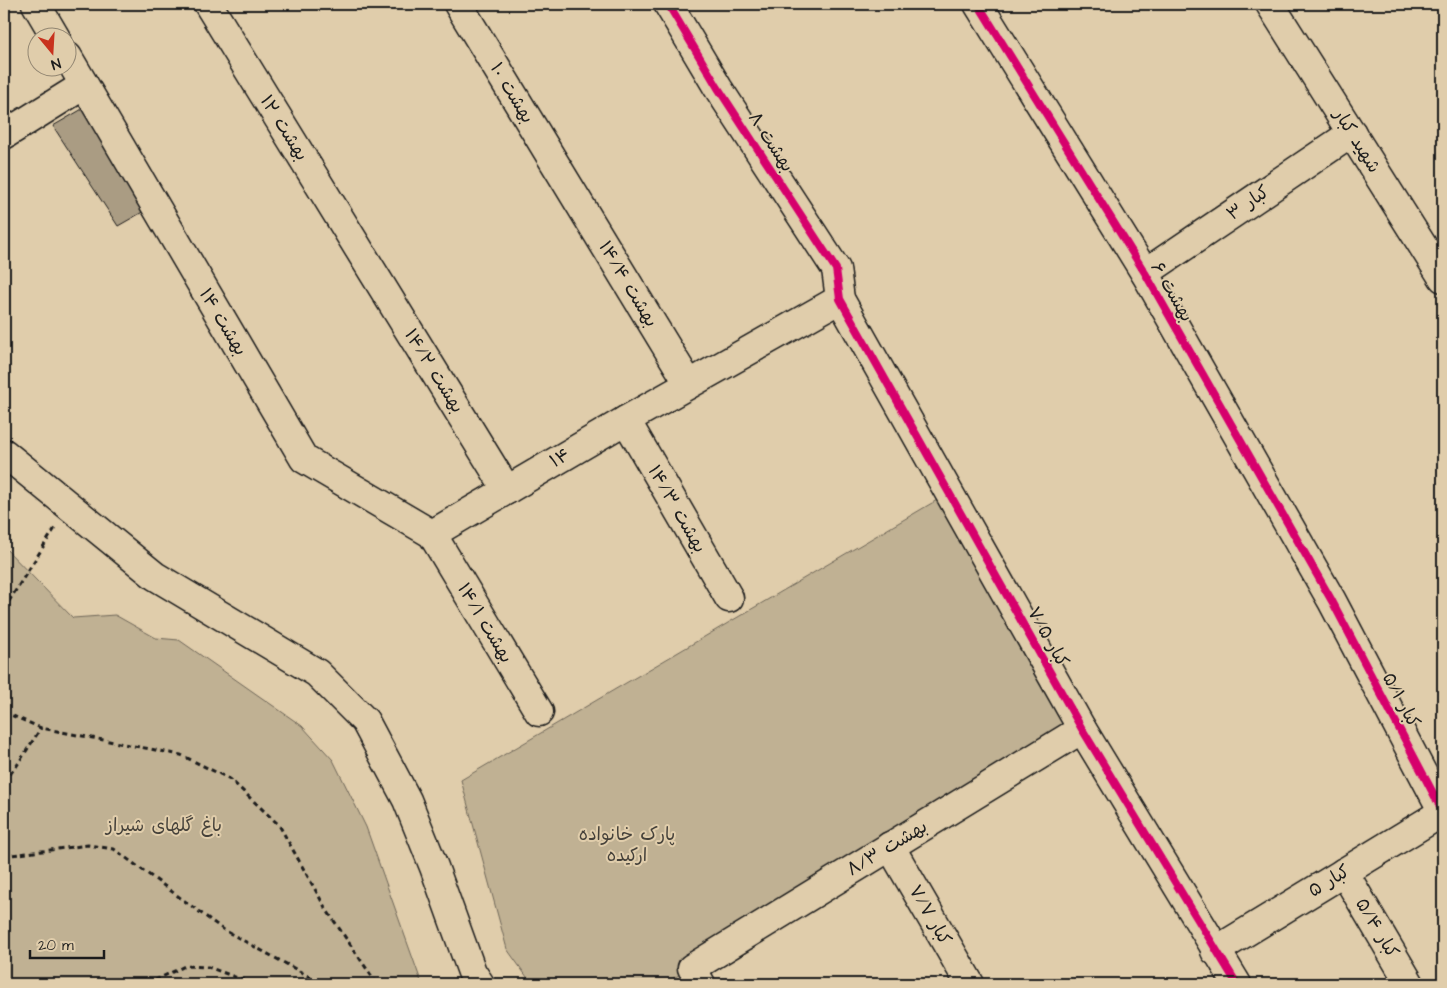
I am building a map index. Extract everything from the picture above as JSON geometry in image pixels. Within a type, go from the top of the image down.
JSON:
[{"type":"street","points":[[36,4],[50,28]]},
{"type":"street","name":"۱۲ بهشت","points":[[208,4],[361,252]]},
{"type":"street","name":"۱۰ بهشت","points":[[458,4],[566,183]]},
{"type":"street","name":"۸ بهشت","points":[[648,4],[822,284],[840,299]]},
{"type":"street","name":"۸ بهشت","points":[[668,4],[718,88],[836,269],[840,299]]},
{"type":"street","name":"۶ بهشت","points":[[978,4],[1145,273],[1332,601]]},
{"type":"street","name":"شهید کبار","points":[[1270,4],[1443,278]]},
{"type":"street","name":"۱۴ بهشت","points":[[78,75],[304,459],[432,534]]},
{"type":"street","points":[[4,135],[84,85]]},
{"type":"street","name":"۳ کبار","points":[[1145,273],[1352,133]]},
{"type":"street","name":"۱۴/۴ بهشت","points":[[566,183],[689,384]]},
{"type":"street","name":"۱۴/۲ بهشت","points":[[361,252],[507,490]]},
{"type":"street","name":"۱۴","points":[[432,534],[626,420],[840,299]]},
{"type":"street","name":"۷/۵ کبار","points":[[840,299],[1082,729],[1215,951],[1237,984]]},
{"type":"street","name":"۱۴/۳ بهشت","points":[[626,420],[729,598]]},
{"type":"street","points":[[4,453],[155,576],[317,673],[365,721],[407,800],[434,867],[472,972],[480,984]]},
{"type":"street","name":"۱۴/۱ بهشت","points":[[432,534],[539,712]]},
{"type":"street","name":"۵/۱ کبار","points":[[1332,601],[1443,812]]},
{"type":"street","name":"بهشت ۸/۳","points":[[696,976],[890,846],[1082,729]]},
{"type":"street","name":"۵ کبار","points":[[1215,951],[1443,812]]},
{"type":"street","name":"۷/۷ کبار","points":[[890,846],[970,984]]},
{"type":"street","name":"۵/۴ کبار","points":[[1344,872],[1410,984]]},
{"type":"path","points":[[4,609],[69,506]]},
{"type":"path","points":[[4,712],[41,728],[181,755],[230,779],[279,825],[326,909],[378,984]]},
{"type":"path","points":[[4,781],[16,767],[41,728]]},
{"type":"path","points":[[4,856],[88,845],[114,849],[224,930],[312,978],[317,984]]},
{"type":"path","points":[[147,984],[185,966],[208,967],[254,984]]},
{"type":"path","points":[[304,984],[312,978]]},
{"type":"green space","name":"پارک خانواده ارکیده","points":[[949,493],[1082,729],[692,968],[662,984],[532,984],[507,949],[461,780]]},
{"type":"green space","name":"باغ گلهای شیراز","points":[[4,547],[73,618],[115,615],[156,638],[179,640],[302,726],[333,760],[366,827],[422,984],[4,984]]},
{"type":"building","points":[[84,108],[146,210],[118,226],[53,126]]},
{"type":"cycle path","points":[[668,4],[718,88],[836,269],[840,299],[1082,729],[1237,984]]},
{"type":"cycle path","points":[[978,4],[1145,273],[1332,601],[1443,812]]}]
